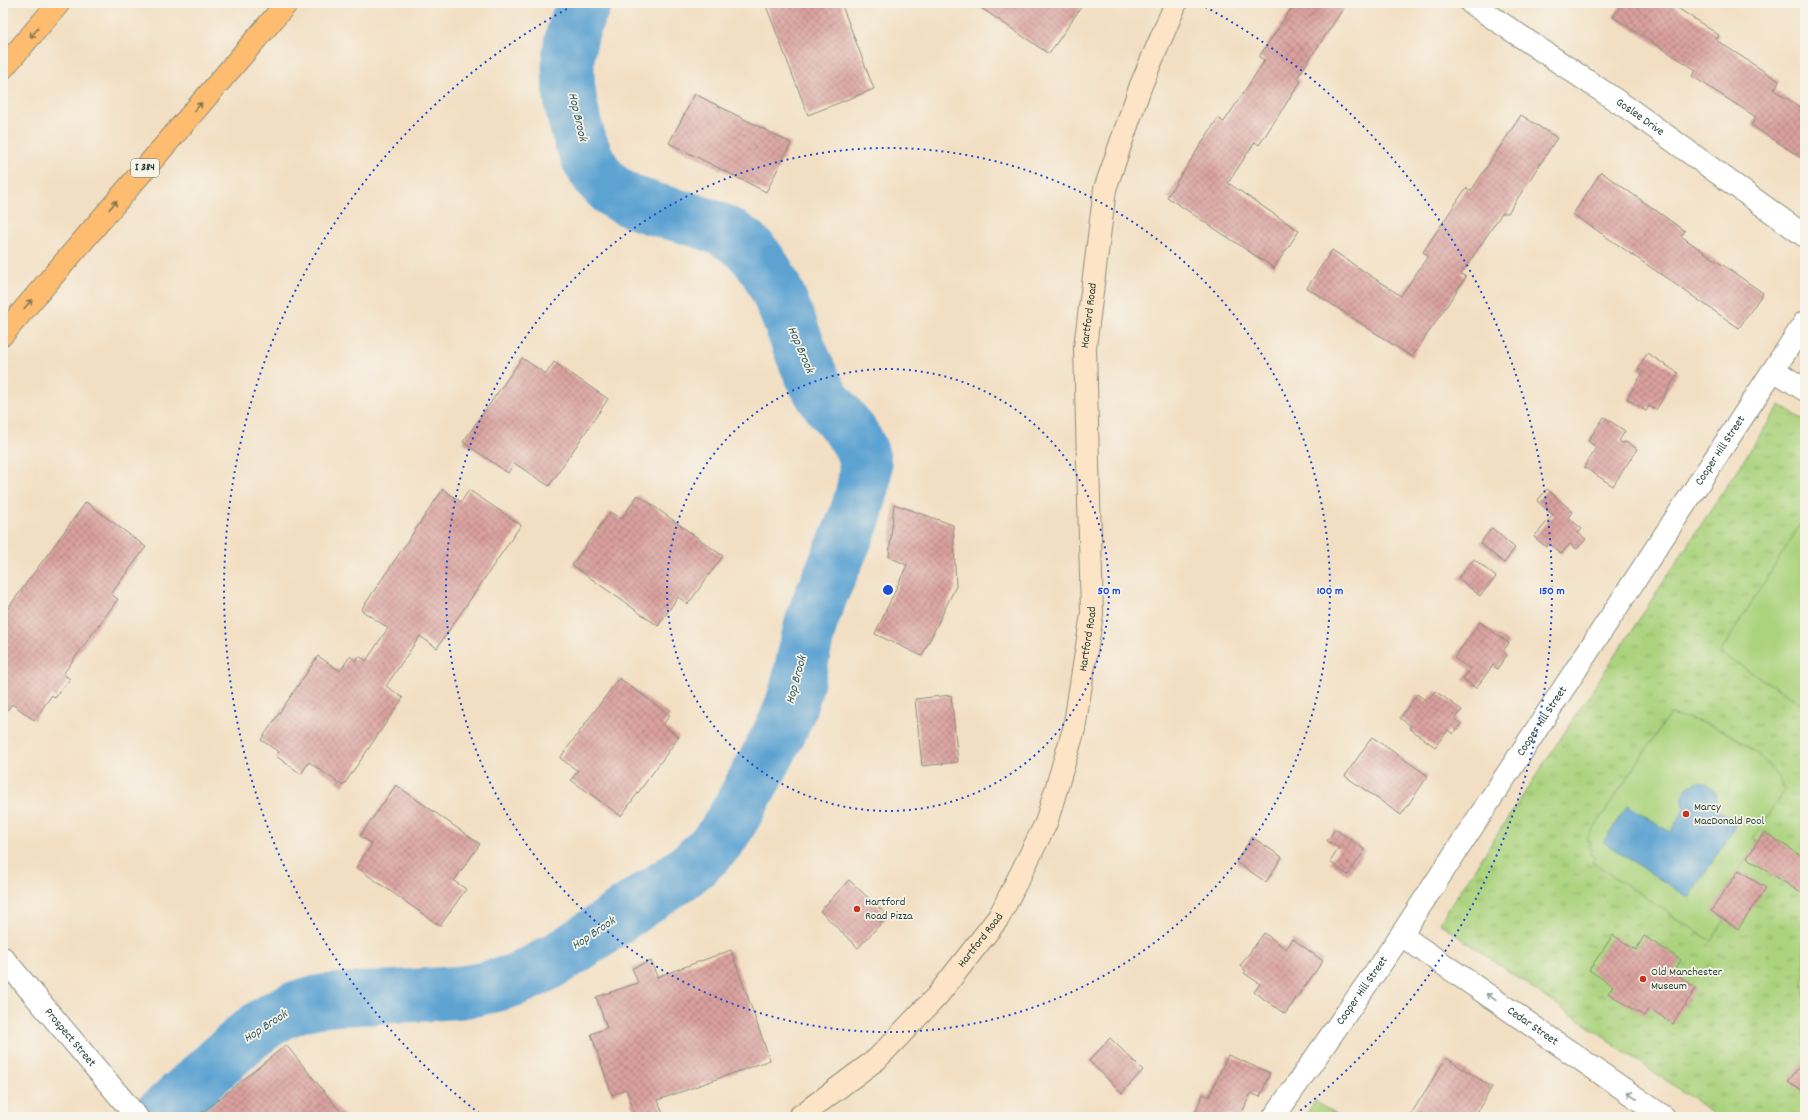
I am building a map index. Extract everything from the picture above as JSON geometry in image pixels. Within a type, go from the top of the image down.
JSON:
[{"type":"highway","points":[[3,68],[59,3]]},
{"type":"highway","name":"I 384","points":[[3,334],[288,3]]},
{"type":"main road","name":"Hartford Road","points":[[799,1117],[877,1059],[937,996],[999,917],[1046,823],[1074,729],[1092,614],[1085,347],[1105,189],[1141,85],[1176,3]]},
{"type":"street","name":"Goslee Drive","points":[[1471,3],[1632,111],[1805,236]]},
{"type":"street","name":"Cooper Hill Street","points":[[1274,1117],[1401,935],[1805,322]]},
{"type":"street","points":[[1774,370],[1805,390]]},
{"type":"street","name":"Cedar Street","points":[[1401,935],[1664,1117]]},
{"type":"street","name":"Prospect Street","points":[[3,958],[137,1117]]},
{"type":"green space","points":[[1780,405],[1805,421],[1805,1117],[1719,1117],[1439,923]]},
{"type":"green space","points":[[1805,517],[1805,706],[1720,653]]},
{"type":"green space","name":"Marcy MacDonald Pool","points":[[1670,714],[1706,724],[1722,730],[1736,738],[1763,759],[1785,789],[1753,838],[1758,842],[1712,911],[1725,920],[1711,941],[1592,862],[1595,858],[1590,854],[1593,850],[1589,847],[1591,843],[1586,840]]},
{"type":"green space","points":[[1315,1101],[1338,1117],[1304,1117]]},
{"type":"water","points":[[1699,782],[1708,785],[1714,791],[1716,799],[1714,808],[1738,823],[1689,898],[1603,842],[1628,805],[1670,832],[1685,809],[1683,799],[1684,791],[1694,783]]},
{"type":"building","points":[[765,3],[841,3],[874,89],[808,115]]},
{"type":"building","points":[[974,3],[1084,3],[1049,54]]},
{"type":"building","points":[[1295,3],[1347,3],[1297,78],[1301,81],[1259,145],[1255,142],[1228,183],[1299,231],[1274,268],[1167,197],[1218,118],[1224,122],[1265,60],[1259,57]]},
{"type":"building","points":[[1622,3],[1670,3],[1719,35],[1716,40],[1779,81],[1774,90],[1805,110],[1805,160],[1751,125],[1756,117],[1692,76],[1696,70],[1613,17]]},
{"type":"building","points":[[695,94],[791,143],[766,192],[669,143]]},
{"type":"building","points":[[1521,115],[1557,138],[1508,213],[1502,213],[1461,274],[1466,277],[1412,357],[1307,288],[1332,250],[1401,296],[1428,256],[1423,252],[1466,188],[1471,191]]},
{"type":"building","points":[[1601,172],[1685,231],[1681,236],[1763,293],[1739,328],[1573,214]]},
{"type":"building","points":[[1647,353],[1678,373],[1656,410],[1649,406],[1646,411],[1627,399],[1643,372],[1638,369]]},
{"type":"building","points":[[522,358],[546,374],[554,362],[608,399],[549,486],[514,463],[508,473],[463,442]]},
{"type":"building","points":[[1604,417],[1625,431],[1619,441],[1622,443],[1626,442],[1637,449],[1613,486],[1584,467],[1597,448],[1588,441]]},
{"type":"building","points":[[443,489],[461,502],[469,490],[521,525],[437,648],[420,636],[386,686],[403,698],[343,786],[309,762],[301,774],[276,756],[279,752],[261,740],[318,656],[340,671],[350,656],[356,661],[359,656],[366,661],[388,628],[361,610]]},
{"type":"building","points":[[1547,489],[1573,512],[1568,517],[1582,529],[1578,533],[1586,539],[1577,549],[1570,544],[1561,554],[1549,543],[1546,547],[1534,537],[1553,515],[1537,501]]},
{"type":"building","points":[[638,495],[723,556],[688,604],[678,597],[658,626],[572,565],[610,512],[621,519]]},
{"type":"building","points":[[86,502],[146,547],[111,594],[118,599],[63,674],[70,679],[55,698],[52,695],[34,720],[12,704],[5,713],[3,711],[3,615]]},
{"type":"building","points":[[894,504],[953,525],[956,586],[922,656],[875,634],[907,565],[889,557]]},
{"type":"building","points":[[1492,528],[1515,548],[1504,563],[1480,543]]},
{"type":"building","points":[[1474,559],[1496,577],[1480,596],[1458,578]]},
{"type":"building","points":[[1480,622],[1509,643],[1503,651],[1507,655],[1497,669],[1493,665],[1476,688],[1463,679],[1470,669],[1454,658]]},
{"type":"building","points":[[619,678],[670,715],[663,725],[679,737],[621,816],[571,780],[578,771],[560,758]]},
{"type":"building","points":[[1435,691],[1462,710],[1455,719],[1461,724],[1453,734],[1448,730],[1435,747],[1409,728],[1411,726],[1400,718],[1417,694],[1427,701]]},
{"type":"building","points":[[951,695],[958,762],[922,766],[915,699]]},
{"type":"building","points":[[1372,737],[1428,776],[1401,815],[1345,776]]},
{"type":"building","points":[[396,785],[480,844],[454,881],[466,889],[440,926],[356,867],[372,844],[360,836]]},
{"type":"building","points":[[1335,829],[1365,850],[1348,875],[1330,862],[1339,848],[1327,841]]},
{"type":"building","points":[[1764,832],[1805,858],[1805,886],[1801,893],[1747,858]]},
{"type":"building","points":[[1252,837],[1282,857],[1266,882],[1236,862]]},
{"type":"building","points":[[1739,870],[1766,888],[1738,929],[1711,911]]},
{"type":"building","points":[[849,880],[888,916],[858,948],[820,911]]},
{"type":"building","points":[[1264,933],[1286,949],[1293,939],[1323,961],[1285,1014],[1254,992],[1260,984],[1244,973],[1246,971],[1240,966]]},
{"type":"building","name":"Old Manchester Museum","points":[[1613,935],[1636,950],[1644,936],[1681,960],[1673,972],[1696,988],[1673,1024],[1649,1008],[1644,1016],[1608,993],[1613,986],[1589,970]]},
{"type":"building","points":[[731,950],[770,1060],[658,1100],[664,1117],[636,1117],[626,1089],[612,1095],[591,1034],[607,1028],[596,997],[638,983],[632,968],[651,961],[657,977]]},
{"type":"building","points":[[1110,1038],[1143,1070],[1122,1093],[1089,1061]]},
{"type":"building","points":[[286,1045],[345,1117],[198,1116]]},
{"type":"building","points":[[1228,1055],[1270,1073],[1260,1097],[1251,1093],[1240,1117],[1234,1117],[1228,1114],[1227,1117],[1193,1117],[1203,1094],[1209,1097]]},
{"type":"building","points":[[1446,1058],[1492,1087],[1474,1117],[1409,1117]]},
{"type":"building","points":[[1805,1058],[1805,1093],[1788,1082]]},
{"type":"waterway","name":"Hop Brook","points":[[158,1117],[248,1036],[282,1013],[307,1004],[328,1000],[470,991],[515,980],[536,971],[576,947],[677,878],[712,848],[722,836],[740,807],[772,747],[790,708],[798,683],[813,617],[859,505],[865,477],[863,455],[854,437],[822,395],[812,377],[778,294],[769,275],[758,258],[732,235],[717,228],[624,198],[609,188],[597,174],[587,157],[580,138],[574,118],[568,79],[568,62],[571,39],[575,24],[585,3]]},
{"type":"place","name":"Marcy MacDonald Pool","points":[[1686,814]]},
{"type":"place","name":"Hartford Road Pizza","points":[[857,909]]},
{"type":"place","name":"Old Manchester Museum","points":[[1643,979]]}]
